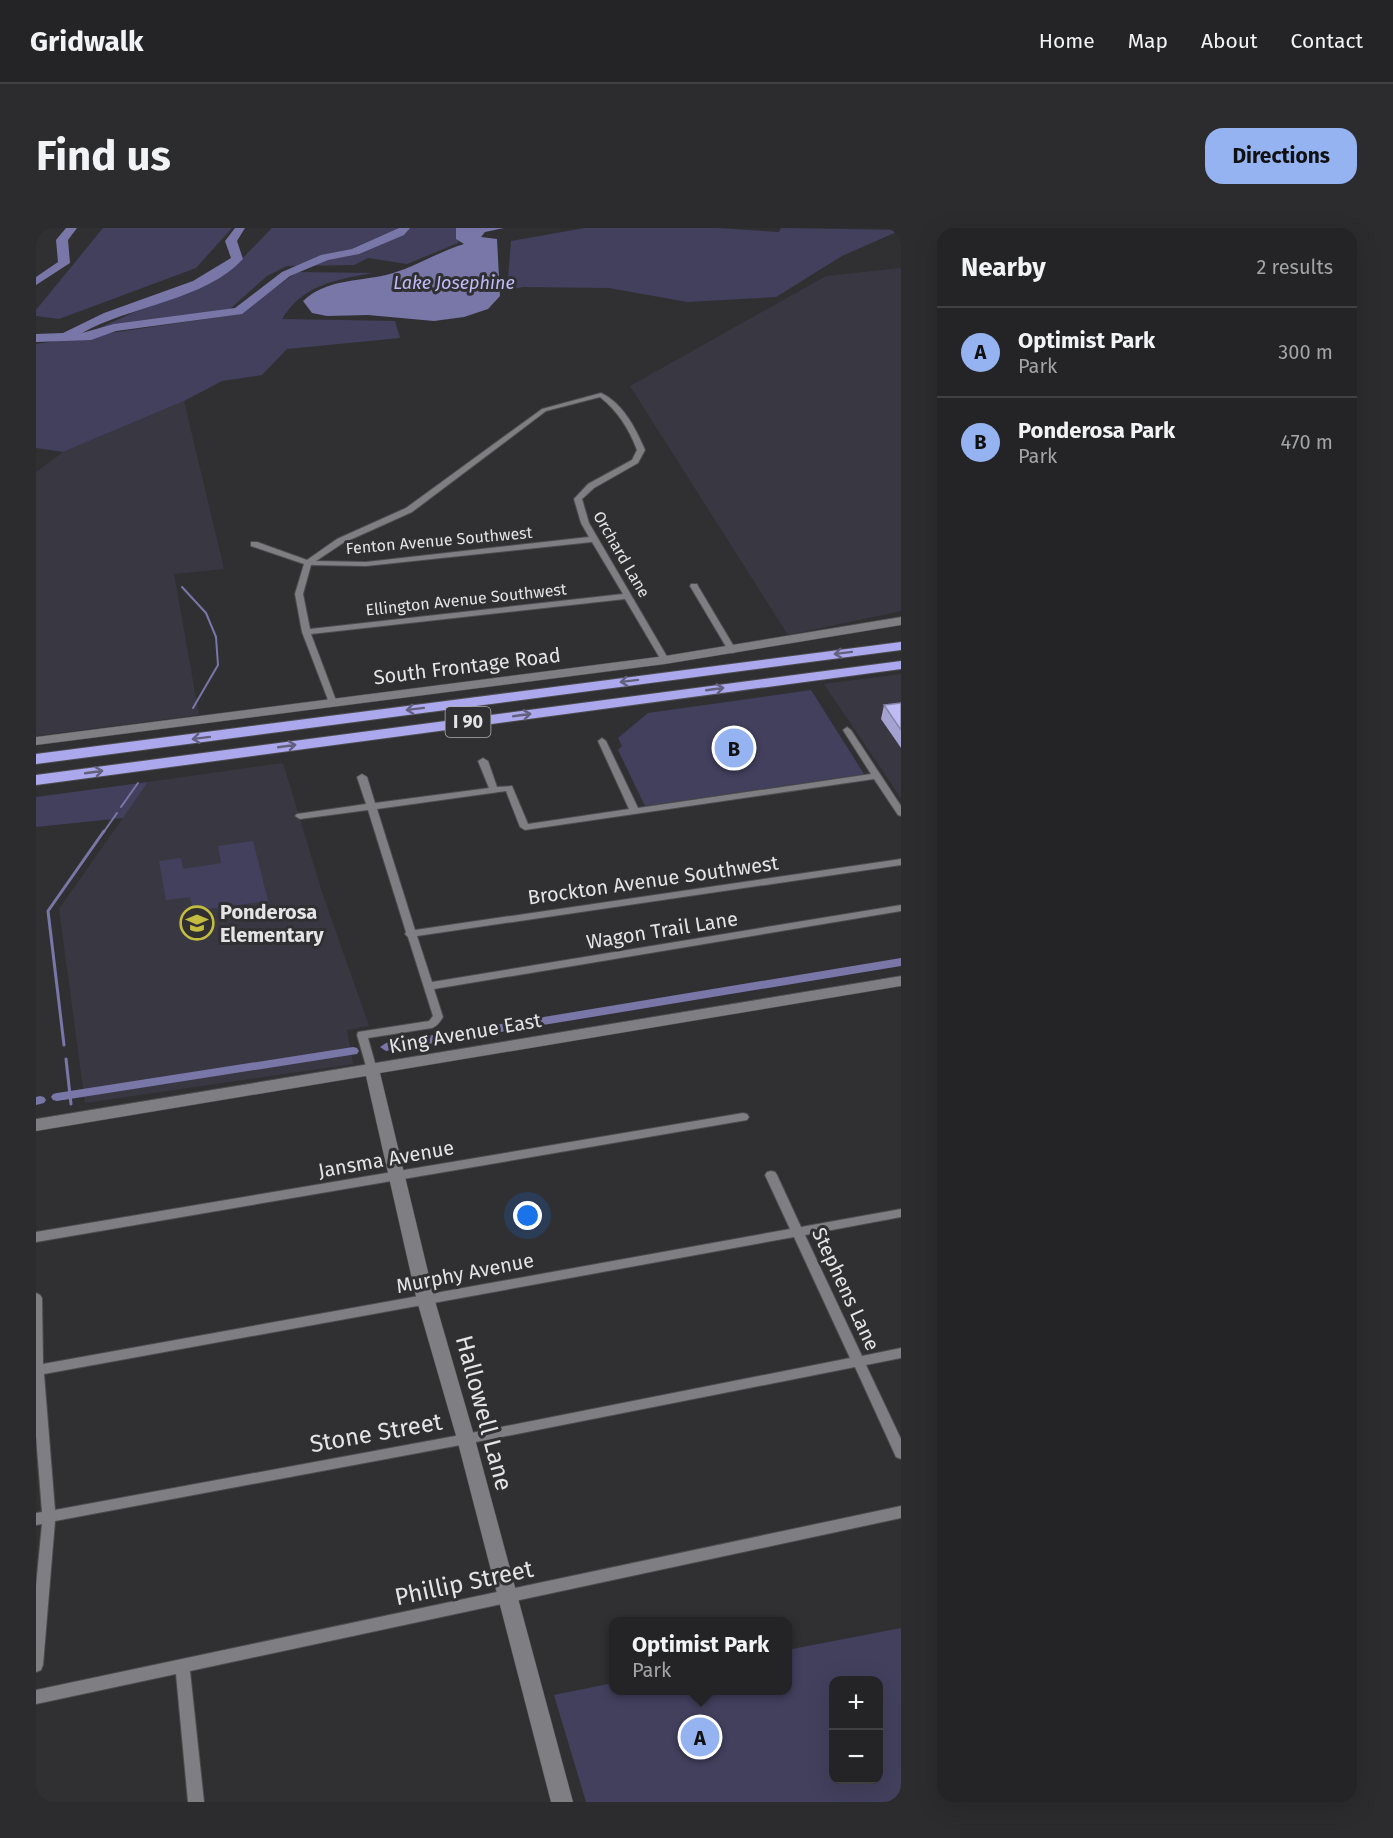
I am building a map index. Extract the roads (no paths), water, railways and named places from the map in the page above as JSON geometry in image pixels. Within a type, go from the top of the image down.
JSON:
[{"type":"highway","name":"I 90","points":[[36,759],[901,645]]},
{"type":"highway","name":"I 90","points":[[36,780],[901,665]]},
{"type":"main road","name":"South Frontage Road","points":[[36,741],[665,660],[901,621]]},
{"type":"main road","name":"King Avenue East","points":[[36,1125],[901,981]]},
{"type":"main road","name":"Hallowell Lane","points":[[372,1070],[426,1301],[466,1439],[562,1802]]},
{"type":"street","name":"Orchard Lane","points":[[308,563],[340,541],[409,510],[544,410],[601,395],[614,404],[623,416],[641,450],[635,461],[591,486],[578,500],[585,523],[665,660]]},
{"type":"street","name":"Fenton Avenue Southwest","points":[[254,544],[308,563],[366,564],[595,539]]},
{"type":"street","points":[[308,563],[299,594],[306,632],[333,703]]},
{"type":"street","points":[[694,586],[732,650]]},
{"type":"street","name":"Ellington Avenue Southwest","points":[[306,632],[629,596]]},
{"type":"street","points":[[847,730],[901,813]]},
{"type":"street","points":[[602,741],[635,811]]},
{"type":"street","points":[[483,761],[495,790]]},
{"type":"street","points":[[300,816],[509,788],[525,827],[876,776]]},
{"type":"street","points":[[362,777],[410,934],[430,986]]},
{"type":"street","name":"Brockton Avenue Southwest","points":[[410,934],[901,862]]},
{"type":"street","name":"Wagon Trail Lane","points":[[430,986],[901,908]]},
{"type":"street","name":"Hallowell Lane","points":[[372,1070],[362,1035],[432,1024],[438,1017],[430,986]]},
{"type":"street","name":"Jansma Avenue","points":[[36,1237],[743,1117]]},
{"type":"street","name":"Stephens Lane","points":[[771,1175],[901,1453]]},
{"type":"street","name":"Murphy Avenue","points":[[36,1370],[901,1213]]},
{"type":"street","points":[[36,1298],[36,1370],[43,1518],[36,1665]]},
{"type":"street","name":"Stone Street","points":[[43,1518],[466,1439],[901,1353]]},
{"type":"street","name":"Phillip Street","points":[[36,1697],[901,1512]]},
{"type":"street","points":[[182,1666],[196,1802]]},
{"type":"water","name":"Lake Josephine","points":[[456,228],[504,228],[485,232],[481,237],[497,239],[500,296],[488,309],[464,317],[434,321],[368,315],[327,316],[312,313],[303,301],[332,285],[396,272],[464,244],[456,239]]},
{"type":"waterway","points":[[36,282],[64,263],[62,240],[72,228]]},
{"type":"waterway","points":[[67,336],[109,315],[197,284],[218,273],[237,259],[231,241],[240,228]]},
{"type":"waterway","points":[[36,338],[91,336],[114,328],[238,311],[286,274],[325,257],[355,252],[400,233],[405,228]]},
{"type":"waterway","points":[[182,587],[206,613],[216,637],[218,665],[193,708]]},
{"type":"waterway","points":[[121,807],[138,783]]},
{"type":"waterway","points":[[103,833],[117,813]]},
{"type":"waterway","points":[[64,1045],[48,911],[104,831]]},
{"type":"waterway","points":[[386,1047],[901,962]]},
{"type":"waterway","points":[[57,1097],[353,1051]]},
{"type":"waterway","points":[[66,1059],[71,1104]]},
{"type":"waterway","points":[[36,1101],[40,1100]]},
{"type":"place","name":"Ponderosa Park","points":[[734,748]]},
{"type":"place","name":"Ponderosa Elementary","points":[[197,923]]},
{"type":"place","name":"Optimist Park","points":[[700,1737]]}]
